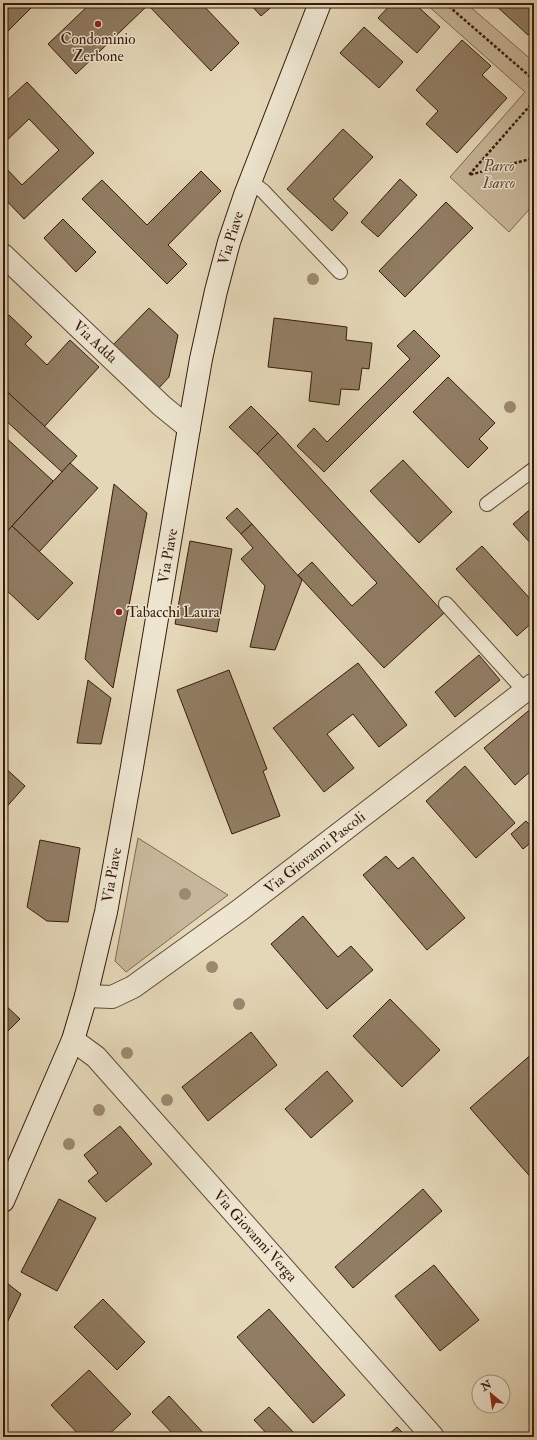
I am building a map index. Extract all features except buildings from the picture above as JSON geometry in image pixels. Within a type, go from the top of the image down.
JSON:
[{"type":"street","name":"Via Piave","points":[[3,1201],[73,1040],[86,996],[106,912],[131,774],[189,428],[204,344],[218,284],[229,242],[250,181],[320,3]]},
{"type":"street","name":"Via Adda","points":[[3,255],[162,406],[189,428]]},
{"type":"street","name":"Via Giovanni Pascoli","points":[[86,996],[112,998],[132,987],[240,910],[529,688]]},
{"type":"street","name":"Via Giovanni Verga","points":[[73,1040],[96,1057],[433,1437]]},
{"type":"lane","points":[[250,181],[263,191],[340,272]]},
{"type":"lane","points":[[487,504],[534,469]]},
{"type":"lane","points":[[446,604],[529,688]]},
{"type":"path","points":[[445,3],[534,80]]},
{"type":"path","points":[[534,101],[468,175],[534,158]]},
{"type":"green space","name":"Parco Isarco","points":[[425,3],[466,3],[534,62],[534,204],[509,232],[450,177],[525,92]]},
{"type":"green space","points":[[138,838],[228,895],[126,972],[115,961]]},
{"type":"place","name":"Condominio Zerbone","points":[[98,24]]},
{"type":"place","name":"Tabacchi Laura","points":[[119,612]]}]
